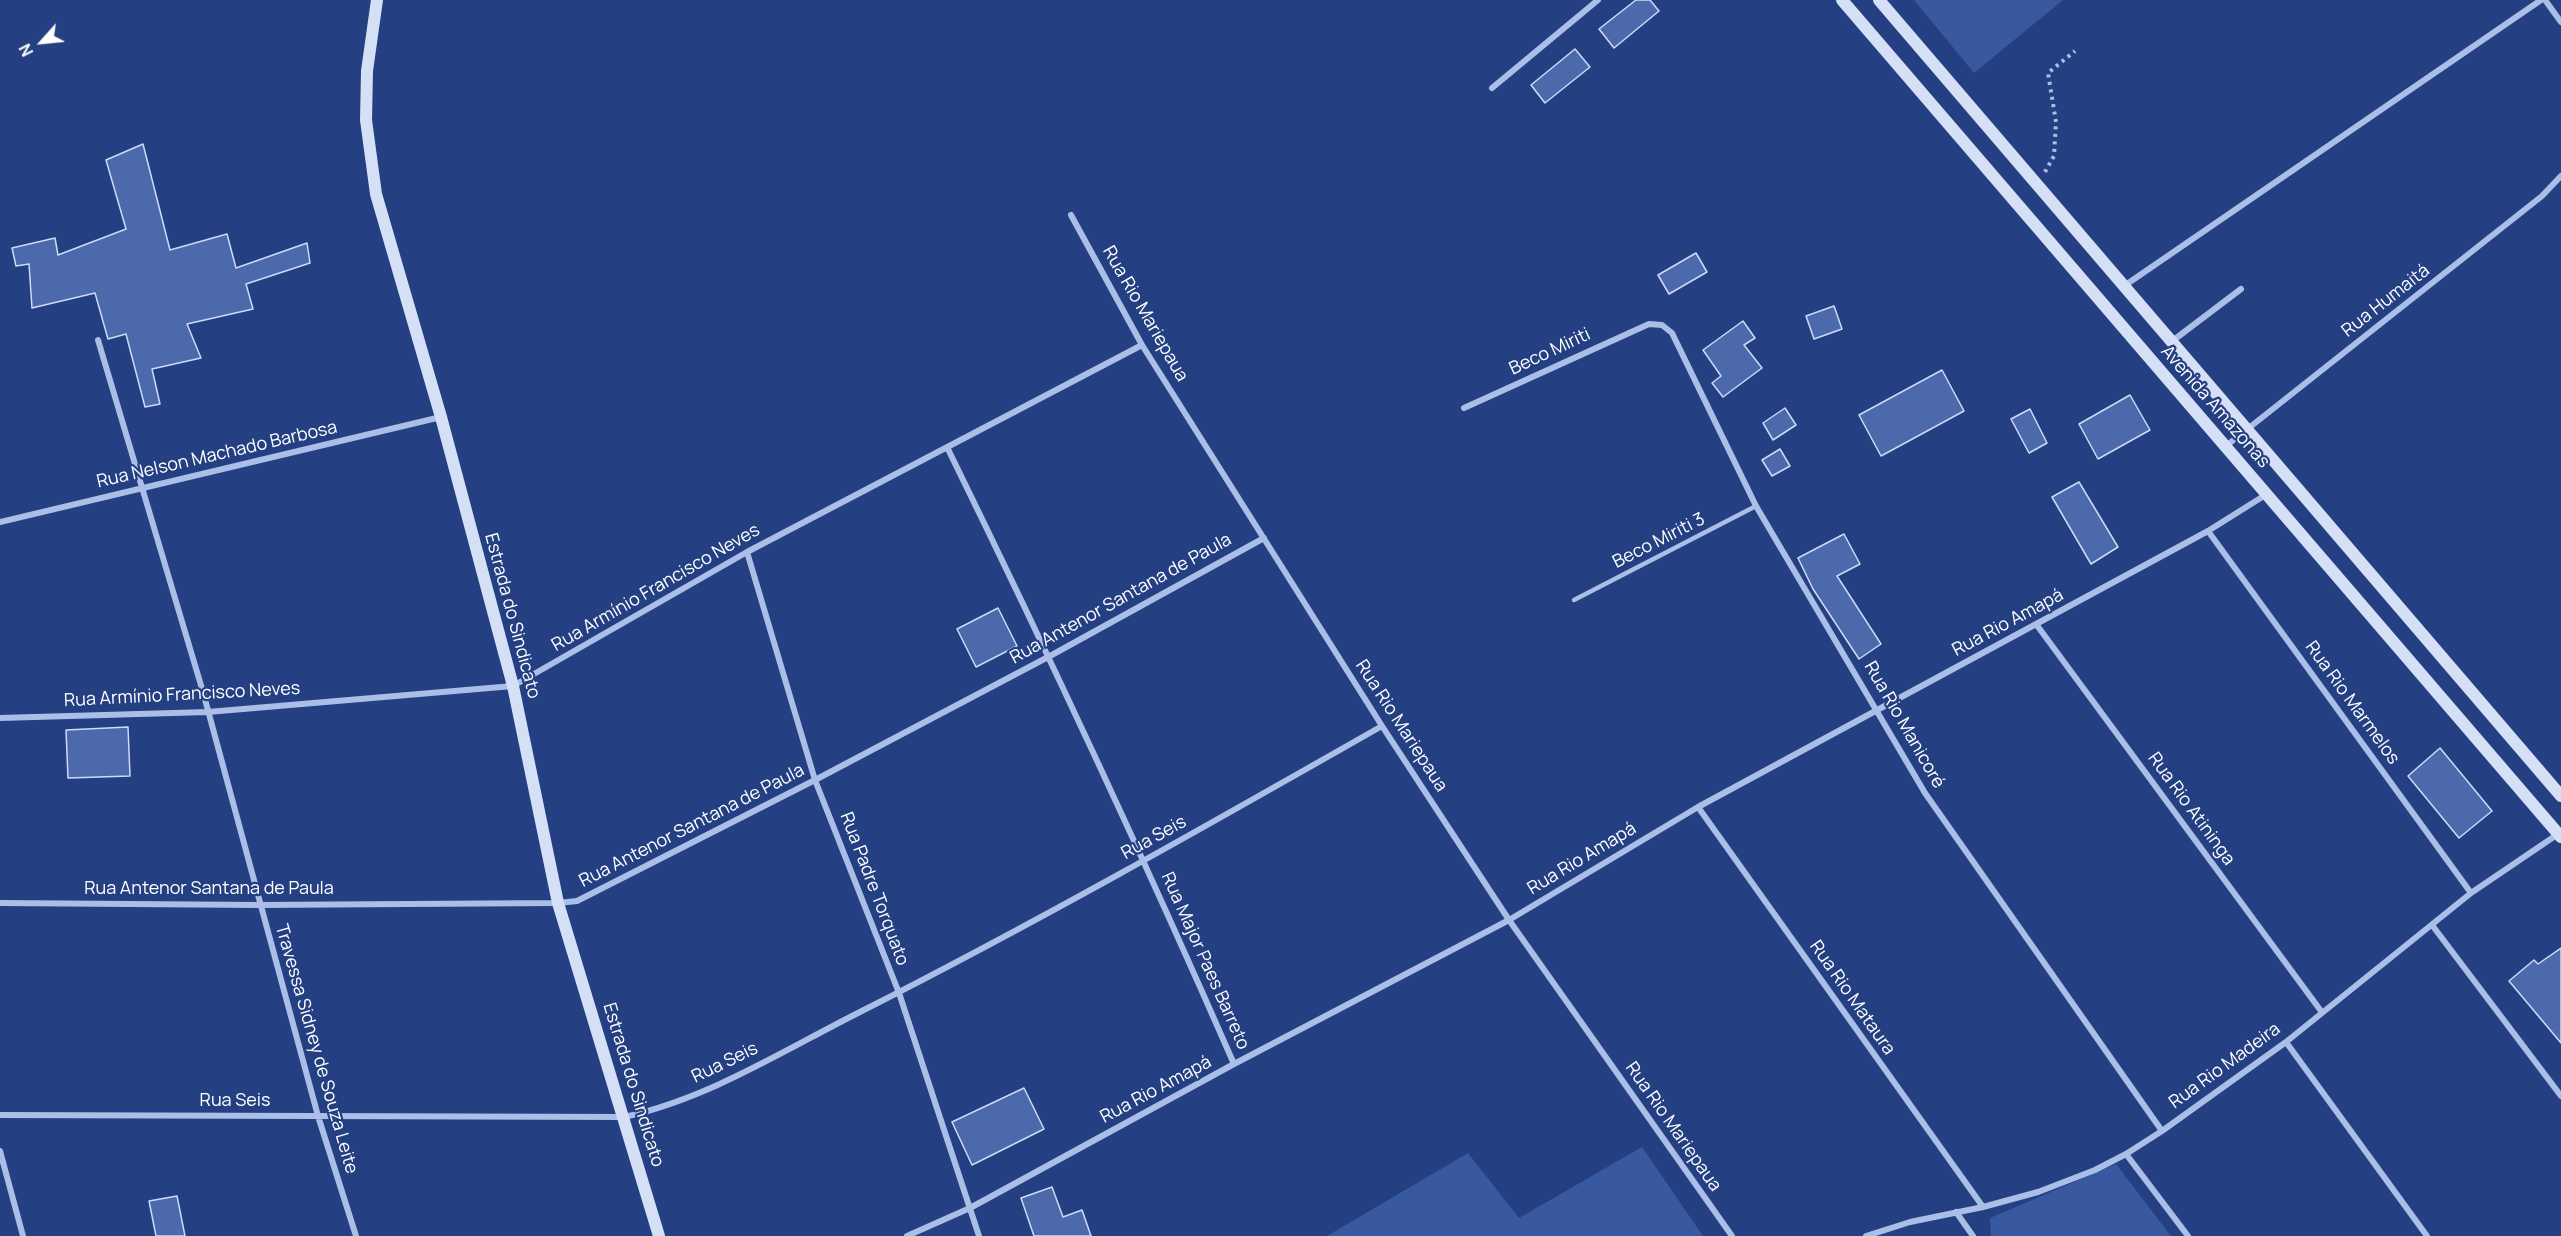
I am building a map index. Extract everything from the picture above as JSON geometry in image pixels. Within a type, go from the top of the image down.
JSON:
[{"type":"street","name":"Estrada do Sindicato","points":[[378,0],[367,71],[366,120],[376,194],[441,417],[513,686],[558,903],[659,1236]]},
{"type":"street","points":[[1492,88],[1598,0]]},
{"type":"street","name":"Avenida Amazonas","points":[[1842,0],[2560,834]]},
{"type":"street","name":"Avenida Amazonas","points":[[1879,0],[2561,796]]},
{"type":"street","points":[[2123,286],[2543,0],[2561,22]]},
{"type":"street","name":"Rua Humaitá","points":[[2225,447],[2542,196],[2561,176]]},
{"type":"street","name":"Rua Rio Mariepaua","points":[[1071,215],[1142,345],[1382,726],[1509,920],[1732,1236]]},
{"type":"street","points":[[2171,342],[2241,289]]},
{"type":"street","name":"Beco Miriti","points":[[1464,408],[1649,324]]},
{"type":"street","name":"Rua Rio Manicoré","points":[[1649,324],[1662,325],[1672,333],[1756,506],[1878,709],[1925,793],[2162,1131]]},
{"type":"street","name":"Travessa Sidney de Souza Leite","points":[[98,340],[208,712],[318,1116],[356,1236]]},
{"type":"street","name":"Rua Armínio Francisco Neves","points":[[0,718],[208,712],[513,686],[747,552],[1142,345]]},
{"type":"street","name":"Rua Nelson Machado Barbosa","points":[[0,522],[441,417]]},
{"type":"street","name":"Rua Major Paes Barreto","points":[[947,447],[1050,656],[1145,861],[1234,1064]]},
{"type":"street","name":"Rua Rio Amapá","points":[[907,1236],[970,1208],[1234,1064],[1509,920],[1698,807],[2208,531],[2266,494]]},
{"type":"street","name":"Rua Rio Marmelos","points":[[2208,531],[2471,893]]},
{"type":"street","name":"Rua Antenor Santana de Paula","points":[[0,903],[259,905],[577,901],[815,780],[1050,656],[1264,538]]},
{"type":"street","name":"Rua Padre Torquato","points":[[747,552],[815,780],[899,993],[979,1236]]},
{"type":"street","name":"Rua Rio Atininga","points":[[2037,624],[2321,1011]]},
{"type":"street","name":"Rua Seis","points":[[0,1115],[624,1117],[652,1111],[699,1094],[899,993],[1145,861],[1382,726]]},
{"type":"street","name":"Rua Rio Mataura","points":[[1698,807],[1983,1207]]},
{"type":"street","name":"Rua Rio Madeira","points":[[1866,1236],[1910,1222],[1983,1207],[2038,1192],[2095,1170],[2126,1154],[2162,1131],[2286,1042],[2321,1011],[2471,893],[2560,834]]},
{"type":"street","points":[[2432,925],[2561,1095]]},
{"type":"street","points":[[2286,1042],[2427,1236]]},
{"type":"street","points":[[0,1151],[23,1236]]},
{"type":"street","points":[[2126,1154],[2188,1236]]},
{"type":"street","points":[[1956,1212],[1973,1236]]},
{"type":"lane","name":"Beco Miriti 3","points":[[1574,600],[1756,506]]},
{"type":"path","points":[[2038,186],[2054,156],[2056,122],[2048,73],[2075,51]]},
{"type":"shaded area","points":[[1914,0],[2063,0],[1974,73]]},
{"type":"shaded area","points":[[1642,1147],[1703,1236],[1327,1236],[1468,1153],[1519,1218]]},
{"type":"shaded area","points":[[2116,1164],[2171,1236],[1991,1236],[1990,1218]]},
{"type":"building","points":[[1636,0],[1650,0],[1659,11],[1614,48],[1599,29]]},
{"type":"building","points":[[1575,49],[1590,67],[1545,103],[1531,85]]},
{"type":"building","points":[[143,144],[170,250],[227,234],[236,268],[307,243],[310,263],[246,284],[253,309],[187,324],[201,358],[152,369],[160,404],[145,407],[126,334],[108,339],[95,293],[32,308],[29,264],[16,266],[12,248],[55,238],[58,255],[126,229],[106,160]]},
{"type":"building","points":[[1696,253],[1707,272],[1669,294],[1658,275]]},
{"type":"building","points":[[1834,306],[1842,329],[1814,339],[1806,316]]},
{"type":"building","points":[[1743,321],[1755,338],[1744,345],[1762,368],[1723,397],[1712,383],[1721,376],[1703,350]]},
{"type":"building","points":[[1942,370],[1964,411],[1881,456],[1859,415]]},
{"type":"building","points":[[2130,395],[2150,430],[2098,459],[2079,424]]},
{"type":"building","points":[[1785,408],[1796,425],[1773,440],[1763,423]]},
{"type":"building","points":[[2030,409],[2047,443],[2029,453],[2011,419]]},
{"type":"building","points":[[1780,449],[1790,466],[1772,476],[1762,460]]},
{"type":"building","points":[[2079,482],[2118,547],[2091,564],[2052,497]]},
{"type":"building","points":[[1844,534],[1860,564],[1837,576],[1881,644],[1859,659],[1813,589],[1798,558]]},
{"type":"building","points":[[998,608],[1017,646],[976,667],[957,629]]},
{"type":"building","points":[[128,727],[130,776],[68,778],[66,730]]},
{"type":"building","points":[[2440,748],[2492,811],[2459,838],[2408,776]]},
{"type":"building","points":[[2561,948],[2561,1043],[2509,981],[2534,960],[2538,964]]},
{"type":"building","points":[[1024,1088],[1044,1129],[972,1165],[952,1122]]},
{"type":"building","points":[[1052,1187],[1063,1217],[1082,1210],[1091,1236],[1034,1236],[1021,1198]]},
{"type":"building","points":[[177,1196],[185,1236],[156,1236],[149,1201]]}]
